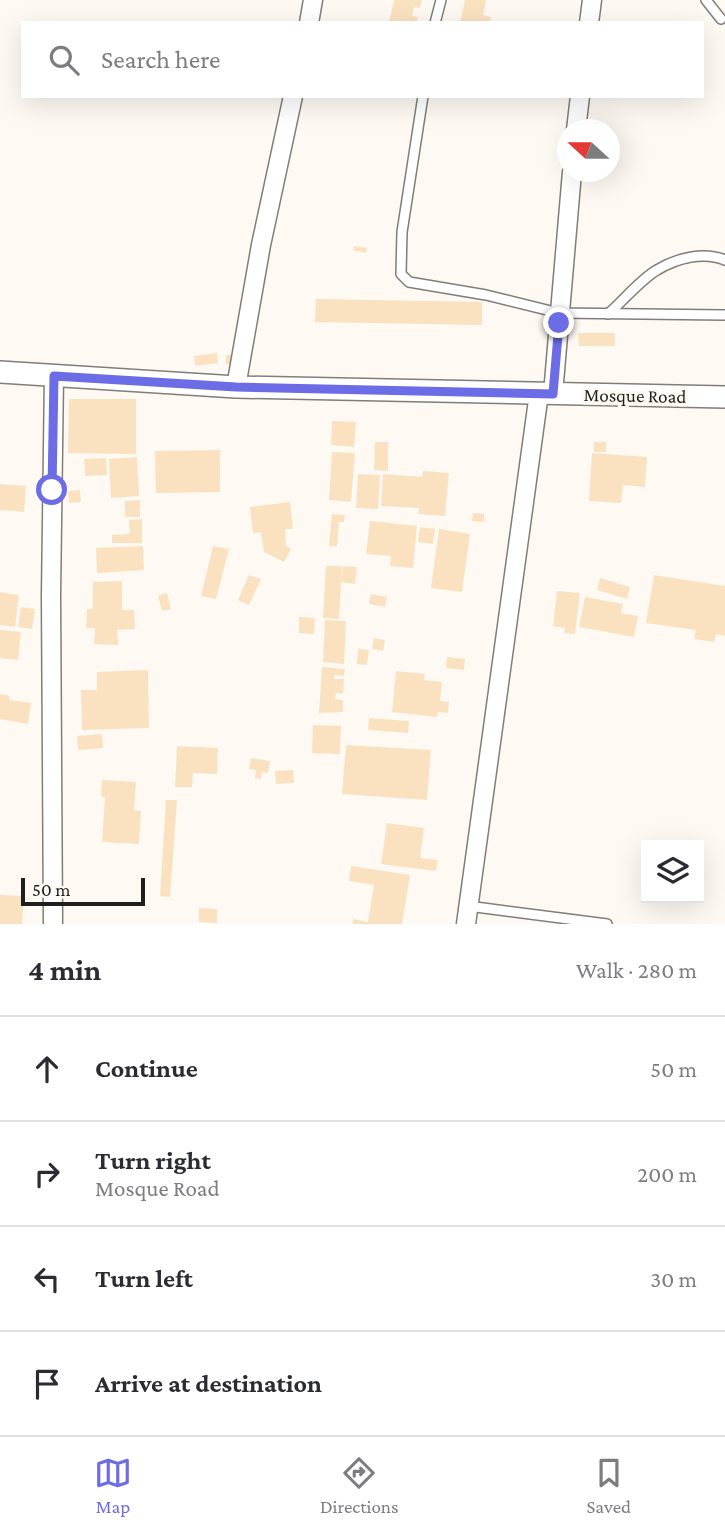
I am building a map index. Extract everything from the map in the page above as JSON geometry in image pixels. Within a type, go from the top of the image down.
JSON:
[{"type":"street","points":[[309,21],[313,0]]},
{"type":"street","points":[[589,21],[592,0]]},
{"type":"street","points":[[236,387],[261,245],[293,98]]},
{"type":"street","points":[[577,119],[580,98]]},
{"type":"street","points":[[467,915],[559,313],[571,182]]},
{"type":"street","name":"Mosque Road","points":[[0,372],[236,387],[725,397]]},
{"type":"street","points":[[52,924],[51,582],[54,376]]},
{"type":"lane","points":[[435,21],[440,0]]},
{"type":"lane","points":[[706,0],[721,19]]},
{"type":"lane","points":[[423,98],[402,232],[401,274],[404,279],[559,313],[725,315]]},
{"type":"lane","points":[[608,314],[657,270],[698,255],[716,256],[725,260]]},
{"type":"lane","points":[[467,915],[607,924]]},
{"type":"building","points":[[394,0],[422,0],[420,8],[414,7],[412,16],[418,17],[417,21],[389,21]]},
{"type":"building","points":[[465,0],[486,0],[483,15],[491,17],[490,21],[460,21]]},
{"type":"building","points":[[354,246],[367,248],[366,253],[353,250]]},
{"type":"building","points":[[316,299],[482,302],[482,325],[315,322]]},
{"type":"building","points":[[578,333],[615,333],[615,346],[579,346]]},
{"type":"building","points":[[217,353],[218,363],[195,366],[194,356]]},
{"type":"building","points":[[226,355],[234,355],[234,364],[226,364]]},
{"type":"building","points":[[69,399],[136,399],[136,454],[68,453]]},
{"type":"building","points":[[332,421],[356,422],[354,447],[331,445]]},
{"type":"building","points":[[375,442],[388,442],[388,471],[374,470]]},
{"type":"building","points":[[594,442],[606,442],[606,452],[594,452]]},
{"type":"building","points":[[220,450],[220,492],[156,493],[155,451]]},
{"type":"building","points":[[332,452],[355,453],[351,502],[329,500]]},
{"type":"building","points":[[592,453],[647,457],[645,487],[623,485],[621,503],[589,501]]},
{"type":"building","points":[[137,457],[139,496],[111,498],[109,459]]},
{"type":"building","points":[[106,458],[107,475],[85,476],[84,459]]},
{"type":"building","points":[[423,471],[449,473],[445,516],[418,514],[419,508],[381,506],[383,474],[422,477]]},
{"type":"building","points":[[358,474],[380,475],[378,509],[356,508]]},
{"type":"building","points":[[0,484],[26,486],[24,512],[0,510]]},
{"type":"building","points":[[80,490],[81,502],[69,503],[68,491]]},
{"type":"building","points":[[140,500],[140,517],[125,517],[125,501]]},
{"type":"building","points":[[290,502],[293,529],[285,529],[286,545],[291,549],[284,562],[264,552],[261,532],[253,533],[250,507]]},
{"type":"building","points":[[473,513],[484,514],[484,522],[472,521]]},
{"type":"building","points":[[332,514],[345,515],[344,522],[339,522],[337,546],[329,546]]},
{"type":"building","points":[[142,519],[142,543],[112,543],[112,535],[130,534],[129,520]]},
{"type":"building","points":[[370,521],[417,526],[413,568],[390,566],[391,556],[366,554]]},
{"type":"building","points":[[420,527],[435,529],[433,544],[418,542]]},
{"type":"building","points":[[439,529],[470,534],[462,592],[431,588]]},
{"type":"building","points":[[143,546],[144,570],[97,573],[96,548]]},
{"type":"building","points":[[213,546],[229,549],[216,599],[201,596]]},
{"type":"building","points":[[326,566],[342,566],[339,619],[323,618]]},
{"type":"building","points":[[343,566],[357,567],[355,584],[341,582]]},
{"type":"building","points":[[249,575],[261,579],[249,605],[238,600]]},
{"type":"building","points":[[654,575],[725,586],[725,636],[716,634],[714,642],[694,639],[696,630],[646,623]]},
{"type":"building","points":[[600,578],[630,587],[627,599],[597,590]]},
{"type":"building","points":[[122,581],[122,610],[134,610],[135,629],[117,630],[118,645],[94,644],[95,628],[86,628],[87,609],[93,609],[93,582]]},
{"type":"building","points":[[557,591],[580,593],[575,634],[564,633],[565,628],[553,626]]},
{"type":"building","points":[[0,592],[19,595],[15,627],[0,625]]},
{"type":"building","points":[[167,593],[171,609],[162,611],[158,596]]},
{"type":"building","points":[[371,594],[387,597],[385,607],[369,604]]},
{"type":"building","points":[[585,597],[623,604],[621,613],[638,616],[634,637],[579,627]]},
{"type":"building","points":[[21,607],[35,609],[32,629],[18,627]]},
{"type":"building","points":[[299,617],[315,618],[314,634],[299,633]]},
{"type":"building","points":[[325,620],[346,621],[344,664],[323,662]]},
{"type":"building","points":[[0,630],[21,632],[18,660],[0,658]]},
{"type":"building","points":[[374,638],[385,640],[383,651],[372,649]]},
{"type":"building","points":[[358,649],[369,650],[367,665],[357,664]]},
{"type":"building","points":[[447,657],[465,659],[464,670],[446,668]]},
{"type":"building","points":[[322,667],[345,669],[344,676],[334,675],[334,679],[344,679],[343,694],[336,693],[335,699],[343,700],[343,712],[319,713]]},
{"type":"building","points":[[148,670],[149,728],[82,730],[81,690],[97,690],[97,672]]},
{"type":"building","points":[[396,671],[425,674],[424,680],[442,682],[440,701],[449,702],[448,713],[438,712],[437,717],[392,712]]},
{"type":"building","points":[[0,694],[10,696],[9,700],[31,703],[28,724],[0,719]]},
{"type":"building","points":[[369,718],[409,721],[408,733],[368,730]]},
{"type":"building","points":[[313,725],[341,726],[340,754],[312,753]]},
{"type":"building","points":[[102,734],[103,748],[78,750],[77,736]]},
{"type":"building","points":[[346,745],[431,750],[427,800],[342,794]]},
{"type":"building","points":[[177,746],[218,748],[217,774],[193,773],[192,787],[175,787]]},
{"type":"building","points":[[251,758],[270,761],[268,773],[262,772],[261,779],[255,778],[256,770],[249,769]]},
{"type":"building","points":[[293,770],[294,783],[276,784],[275,771]]},
{"type":"building","points":[[102,780],[136,782],[134,810],[141,811],[139,844],[102,842],[105,797],[101,797]]},
{"type":"building","points":[[166,800],[177,800],[170,897],[160,896]]},
{"type":"building","points":[[387,823],[424,828],[420,858],[438,860],[436,871],[381,864]]},
{"type":"building","points":[[351,866],[410,875],[402,924],[353,924],[353,919],[368,922],[374,885],[349,881]]},
{"type":"building","points":[[0,895],[24,896],[22,924],[0,924]]},
{"type":"building","points":[[199,908],[217,909],[217,923],[199,922]]},
{"type":"route","points":[[52,490],[54,376],[236,387],[553,394],[559,323]]}]
